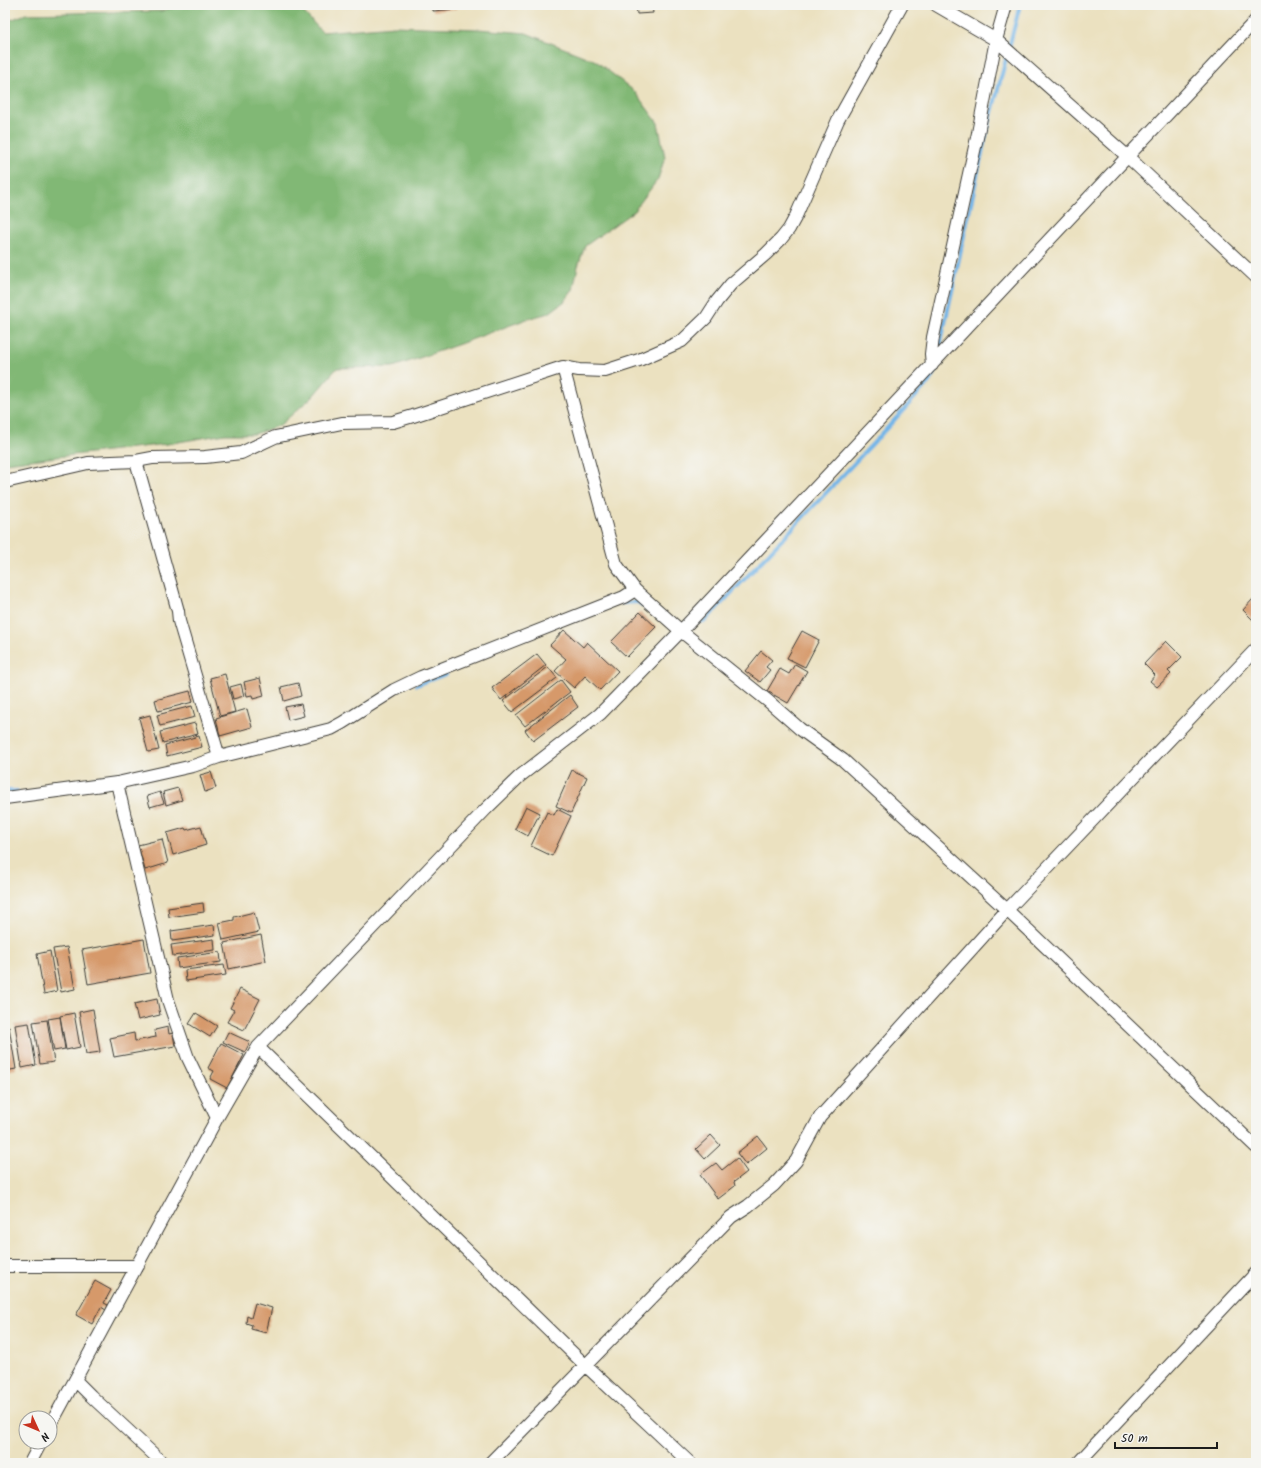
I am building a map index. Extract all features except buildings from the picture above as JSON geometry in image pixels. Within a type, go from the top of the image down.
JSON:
[{"type":"street","points":[[5,482],[88,463],[136,461],[152,458],[205,457],[240,453],[275,437],[342,424],[393,422],[563,367],[579,370],[605,371],[638,360],[682,341],[706,318],[717,301],[732,284],[766,254],[781,239],[789,228],[796,216],[838,120],[902,5]]},
{"type":"street","points":[[936,5],[996,40],[1127,156],[1256,277]]},
{"type":"street","points":[[932,365],[931,354],[933,337],[978,133],[996,40],[1006,5]]},
{"type":"street","points":[[58,1411],[217,1118],[258,1048],[486,809],[520,776],[600,714],[932,365],[1256,20]]},
{"type":"street","points":[[563,367],[616,564],[635,590],[800,729],[843,760],[1007,910],[1256,1147]]},
{"type":"street","points":[[136,461],[178,611],[179,621],[219,757]]},
{"type":"street","points":[[5,798],[117,783],[193,766],[219,757],[330,729],[342,724],[394,690],[421,677],[624,597],[635,590]]},
{"type":"street","points":[[490,1463],[730,1217],[748,1206],[774,1185],[796,1161],[820,1117],[1007,910],[1256,649]]},
{"type":"street","points":[[117,783],[168,1000],[188,1058],[217,1118]]},
{"type":"street","points":[[258,1048],[585,1365],[690,1463]]},
{"type":"street","points":[[5,1266],[138,1266]]},
{"type":"street","points":[[1078,1463],[1256,1274]]},
{"type":"street","points":[[75,1380],[163,1463]]},
{"type":"street","points":[[30,1463],[37,1450]]},
{"type":"green space","points":[[179,5],[297,5],[322,32],[394,26],[478,29],[526,33],[596,61],[634,91],[658,123],[665,157],[658,179],[634,211],[585,246],[578,266],[573,290],[565,301],[549,313],[527,319],[393,367],[337,368],[312,397],[280,425],[255,434],[225,434],[167,444],[5,463],[5,22],[26,14],[162,11]]},
{"type":"waterway","points":[[939,351],[985,139],[1020,5]]},
{"type":"waterway","points":[[694,622],[705,621],[929,382],[937,366]]},
{"type":"waterway","points":[[623,603],[638,602],[644,606]]},
{"type":"waterway","points":[[417,685],[446,674]]},
{"type":"waterway","points":[[87,781],[117,775],[121,781]]},
{"type":"waterway","points":[[5,791],[17,791]]}]
